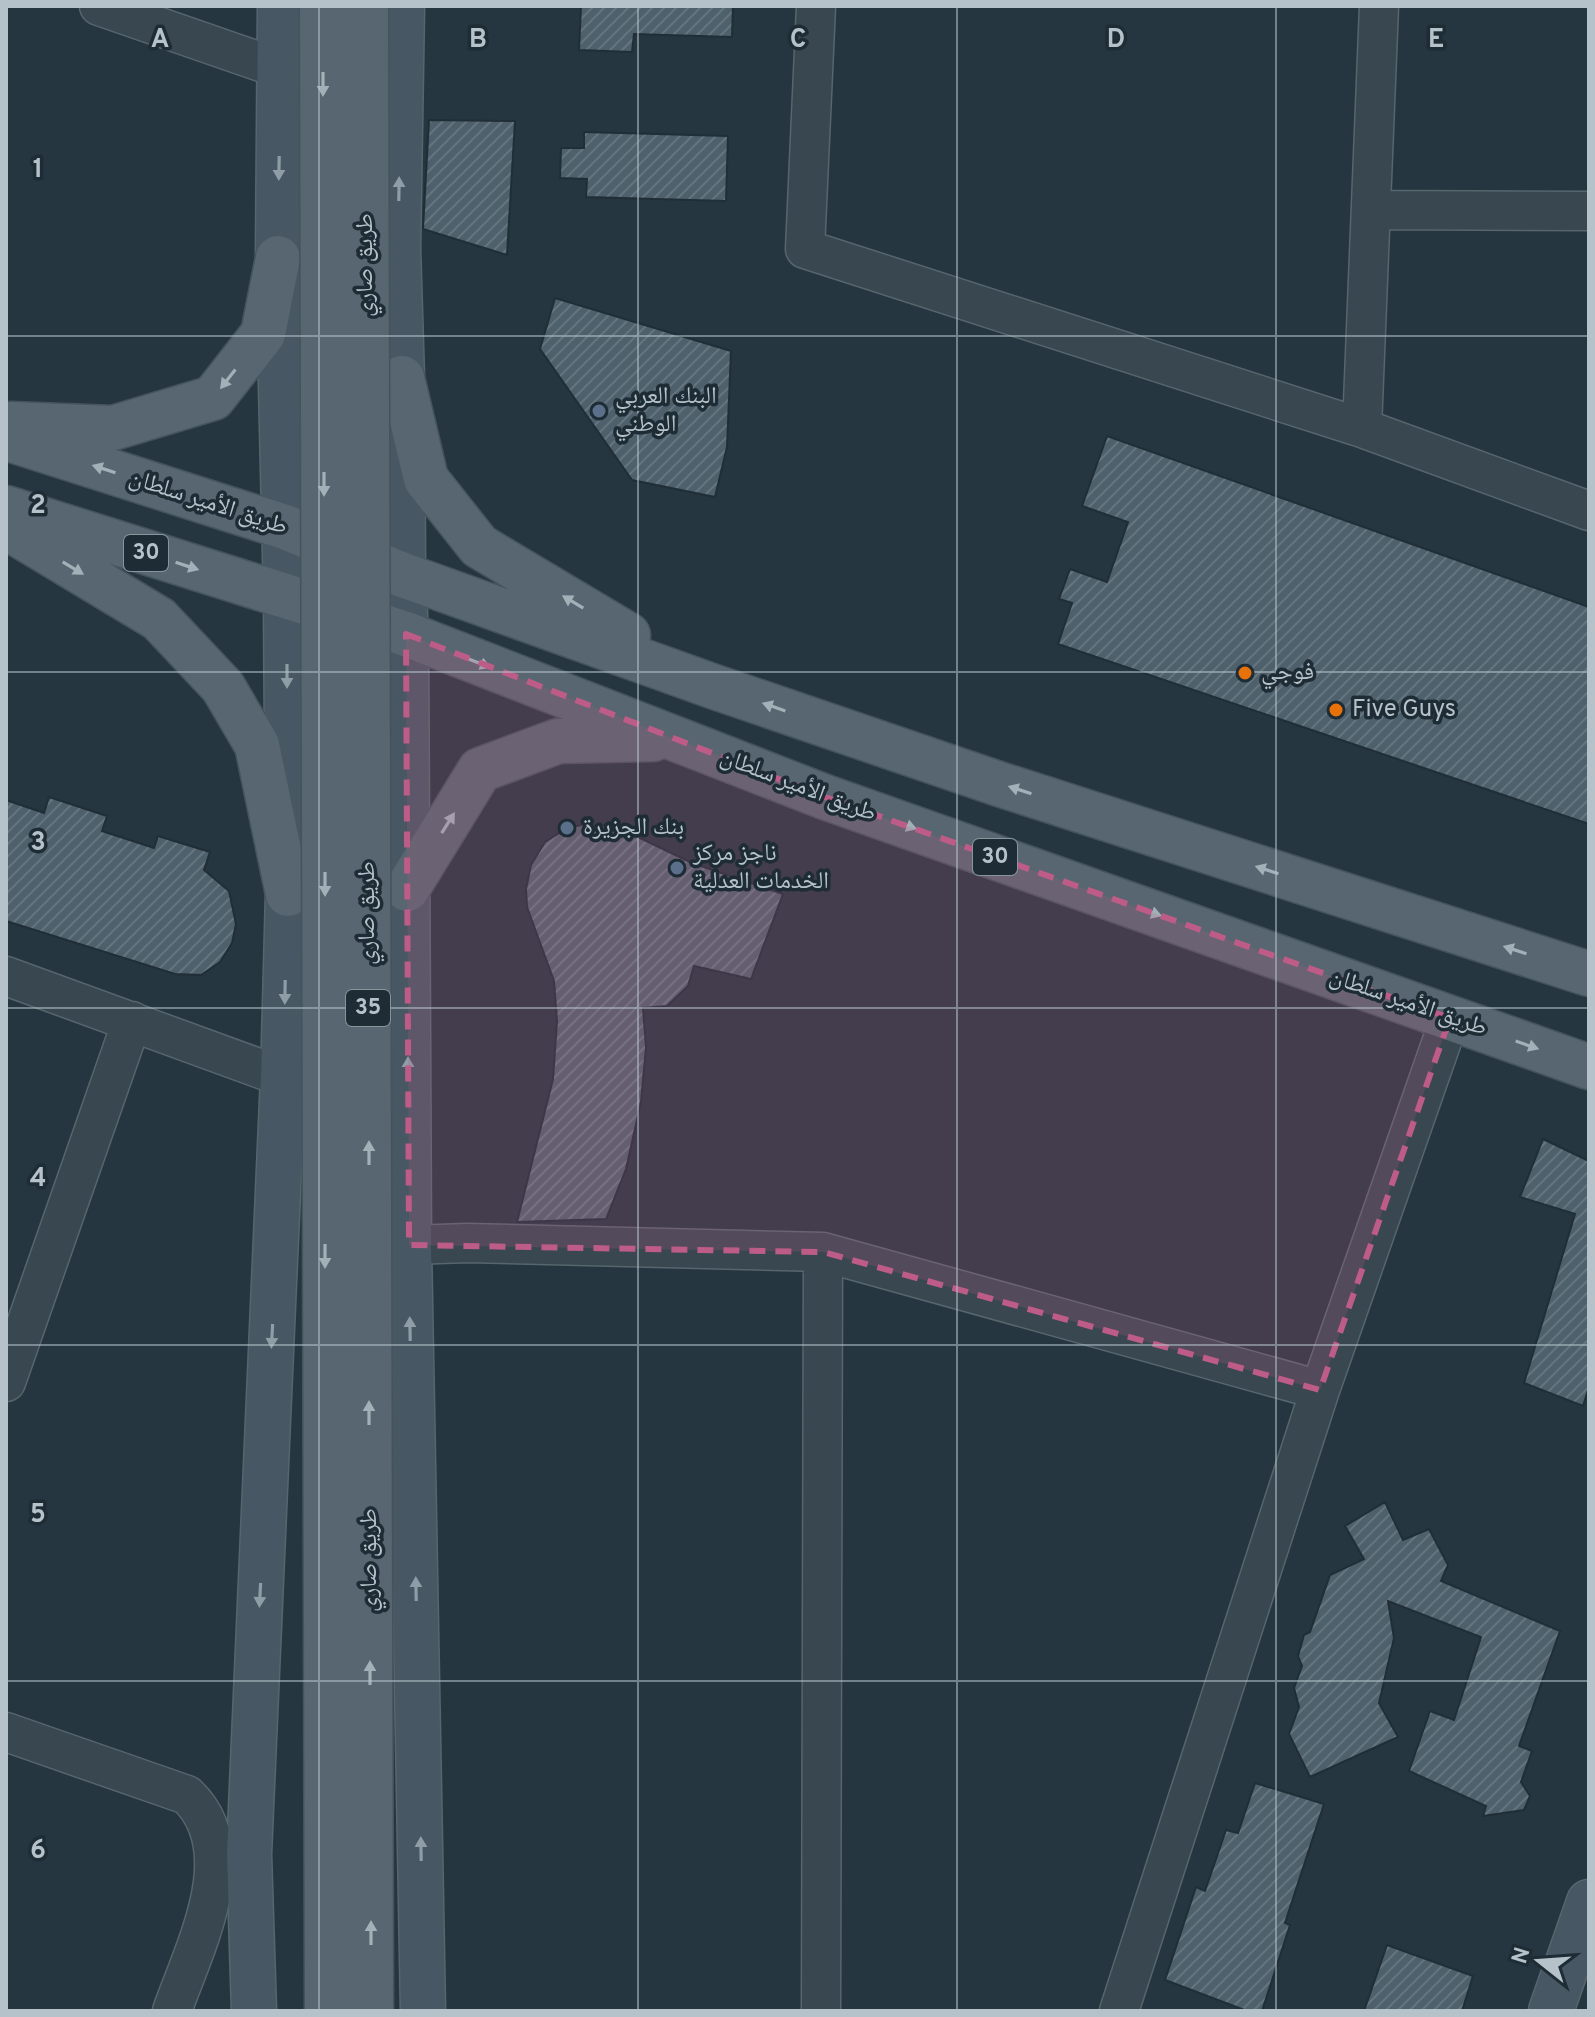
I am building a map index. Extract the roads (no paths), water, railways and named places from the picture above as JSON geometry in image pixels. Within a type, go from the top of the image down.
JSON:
[{"type":"main road","points":[[254,2011],[249,1854],[283,1077],[288,894],[285,527],[278,258],[280,6]]},
{"type":"main road","name":"طريق صاري","points":[[322,6],[327,2011]]},
{"type":"main road","name":"طريق صاري","points":[[366,6],[371,2011]]},
{"type":"main road","name":"طريق صاري","points":[[402,6],[398,248],[406,634],[407,889]]},
{"type":"main road","points":[[278,258],[309,410],[334,430],[343,430],[378,402],[398,248]]},
{"type":"main road","points":[[6,424],[113,428],[213,398],[263,334],[278,258]]},
{"type":"main road","points":[[402,378],[426,479],[479,546],[712,686]]},
{"type":"main road","name":"طريق الأمير سلطان","points":[[6,438],[285,527],[403,575],[712,686],[999,784],[1589,974]]},
{"type":"main road","name":"طريق الأمير سلطان","points":[[6,508],[406,634],[825,797],[1589,1067]]},
{"type":"main road","points":[[6,527],[159,619],[223,687],[257,745],[288,894]]},
{"type":"main road","points":[[288,894],[316,724],[324,704],[347,698],[371,707],[380,723],[407,889],[409,1245],[423,2011]]},
{"type":"main road","points":[[407,889],[480,770],[558,741],[675,739]]},
{"type":"main road","points":[[1551,2011],[1589,1902]]},
{"type":"street","points":[[99,6],[281,69]]},
{"type":"street","points":[[816,6],[805,249],[1362,428],[1589,511]]},
{"type":"street","points":[[1362,428],[1379,6]]},
{"type":"street","points":[[1371,210],[1589,211]]},
{"type":"street","points":[[6,976],[283,1077]]},
{"type":"street","points":[[1119,2011],[1320,1390],[1450,1018]]},
{"type":"street","points":[[8,1367],[132,1021]]},
{"type":"street","points":[[409,1245],[468,1243],[823,1252],[1320,1390]]},
{"type":"street","points":[[821,2011],[823,1252]]},
{"type":"street","points":[[6,1732],[187,1795],[204,1817],[214,1850],[213,1890],[172,2011]]},
{"type":"place","name":"البنك العربي الوطني","points":[[599,411]]},
{"type":"place","name":"فوجي","points":[[1245,673]]},
{"type":"place","name":"Five Guys","points":[[1336,710]]},
{"type":"place","name":"بنك الجزيرة","points":[[567,828]]},
{"type":"place","name":"ناجز مركز الخدمات العدلية","points":[[677,868]]}]
